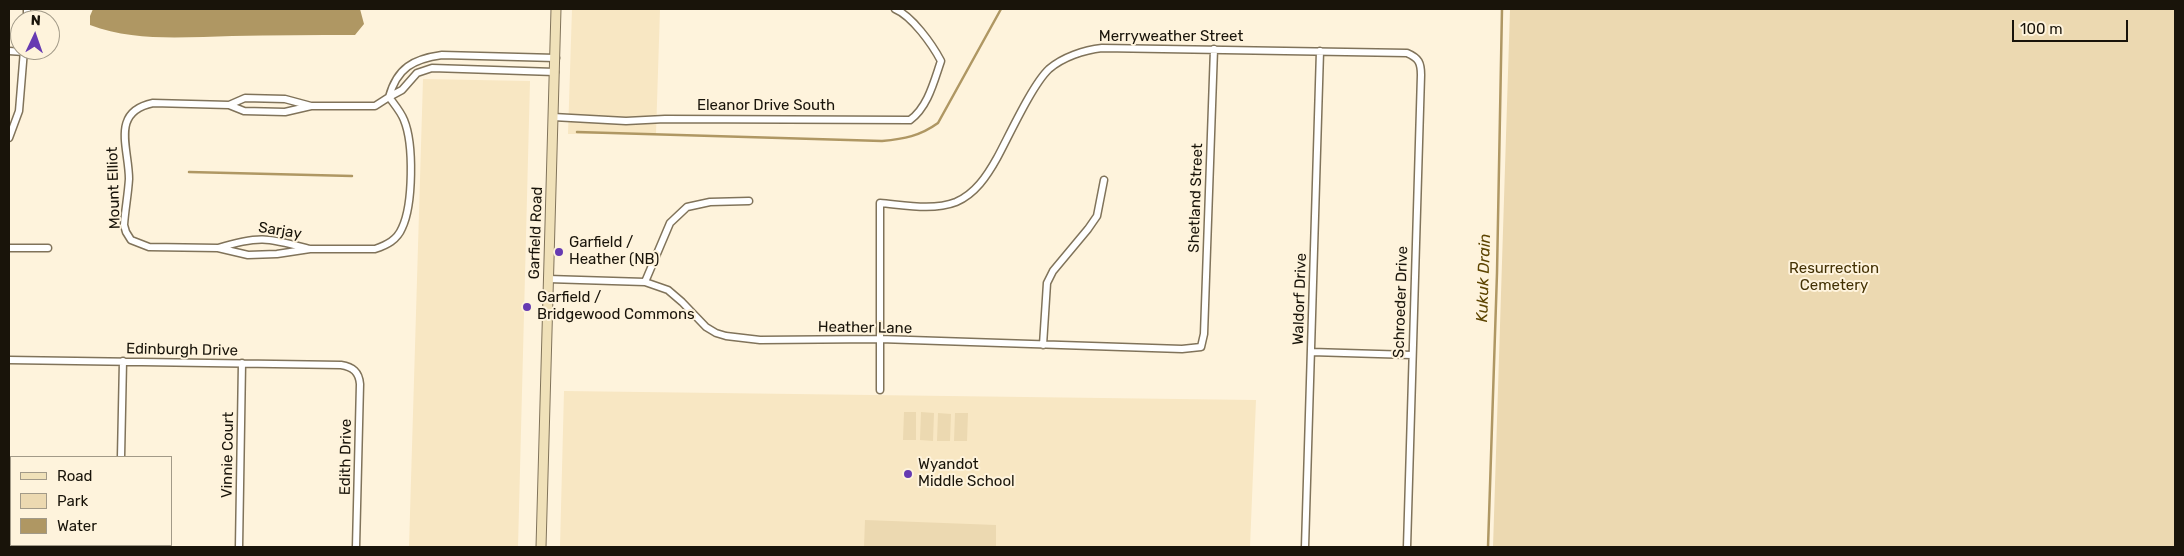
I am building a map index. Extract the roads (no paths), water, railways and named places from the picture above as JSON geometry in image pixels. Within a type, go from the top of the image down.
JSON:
[{"type":"main road","name":"Garfield Road","points":[[541,547],[556,9]]},
{"type":"street","name":"Eleanor Drive South","points":[[553,117],[626,121],[694,119],[910,120],[920,112],[941,61],[934,47],[904,14],[895,9]]},
{"type":"street","name":"Merryweather Street","points":[[880,340],[880,203],[906,206],[944,206],[966,197],[982,183],[993,166],[1036,86],[1048,70],[1061,61],[1093,49],[1214,49],[1407,53],[1417,58]]},
{"type":"street","name":"Shetland Street","points":[[1201,347],[1204,334],[1214,49]]},
{"type":"street","name":"Waldorf Drive","points":[[1305,547],[1320,51]]},
{"type":"street","points":[[390,97],[393,82],[408,66],[424,57],[442,55],[556,58]]},
{"type":"street","points":[[474,57],[474,69]]},
{"type":"street","name":"Schroeder Drive","points":[[1407,547],[1421,75],[1420,63],[1417,58]]},
{"type":"street","points":[[9,138],[19,111],[23,60]]},
{"type":"street","points":[[230,105],[244,111],[285,112],[311,106],[375,106],[402,90],[417,73],[432,68],[555,72]]},
{"type":"street","name":"Sarjay","points":[[131,240],[149,247],[218,248],[248,255],[277,254],[310,249],[375,249],[385,246],[395,238],[406,220],[410,166],[404,120],[390,97]]},
{"type":"street","points":[[230,105],[245,98],[285,99],[311,106]]},
{"type":"street","name":"Mount Elliot","points":[[131,240],[124,225],[129,179],[124,133],[128,120],[137,108],[153,103],[230,105]]},
{"type":"street","points":[[1043,345],[1047,283],[1053,271],[1088,229],[1096,216],[1100,206],[1104,180]]},
{"type":"street","points":[[644,282],[670,223],[687,207],[710,202],[749,201]]},
{"type":"street","name":"Sarjay","points":[[218,248],[249,239],[265,238],[310,249]]},
{"type":"street","points":[[9,248],[48,248]]},
{"type":"street","name":"Heather Lane","points":[[548,279],[644,282],[668,290],[706,327],[726,336],[760,340],[880,340],[1182,349],[1201,347]]},
{"type":"street","points":[[880,340],[880,390]]},
{"type":"street","points":[[1311,352],[1412,355]]},
{"type":"street","name":"Edinburgh Drive","points":[[9,360],[341,365],[354,369]]},
{"type":"street","points":[[121,456],[123,361]]},
{"type":"street","name":"Vinnie Court","points":[[239,547],[242,364]]},
{"type":"street","name":"Edith Drive","points":[[354,369],[360,384],[356,547]]},
{"type":"water","points":[[93,9],[360,9],[364,24],[355,35],[160,37],[125,34],[90,25],[90,16]]},
{"type":"waterway","points":[[577,132],[882,141],[912,136],[938,123],[1001,9]]},
{"type":"waterway","name":"Kukuk Drain","points":[[1488,547],[1497,273],[1502,9]]},
{"type":"waterway","points":[[189,172],[352,176]]},
{"type":"place","name":"Garfield / Heather (NB)","points":[[559,252]]},
{"type":"place","name":"Garfield / Bridgewood Commons","points":[[527,307]]},
{"type":"place","name":"Wyandot Middle School","points":[[908,474]]},
{"type":"park label","name":"Resurrection Cemetery","points":[[1834,278]]}]
